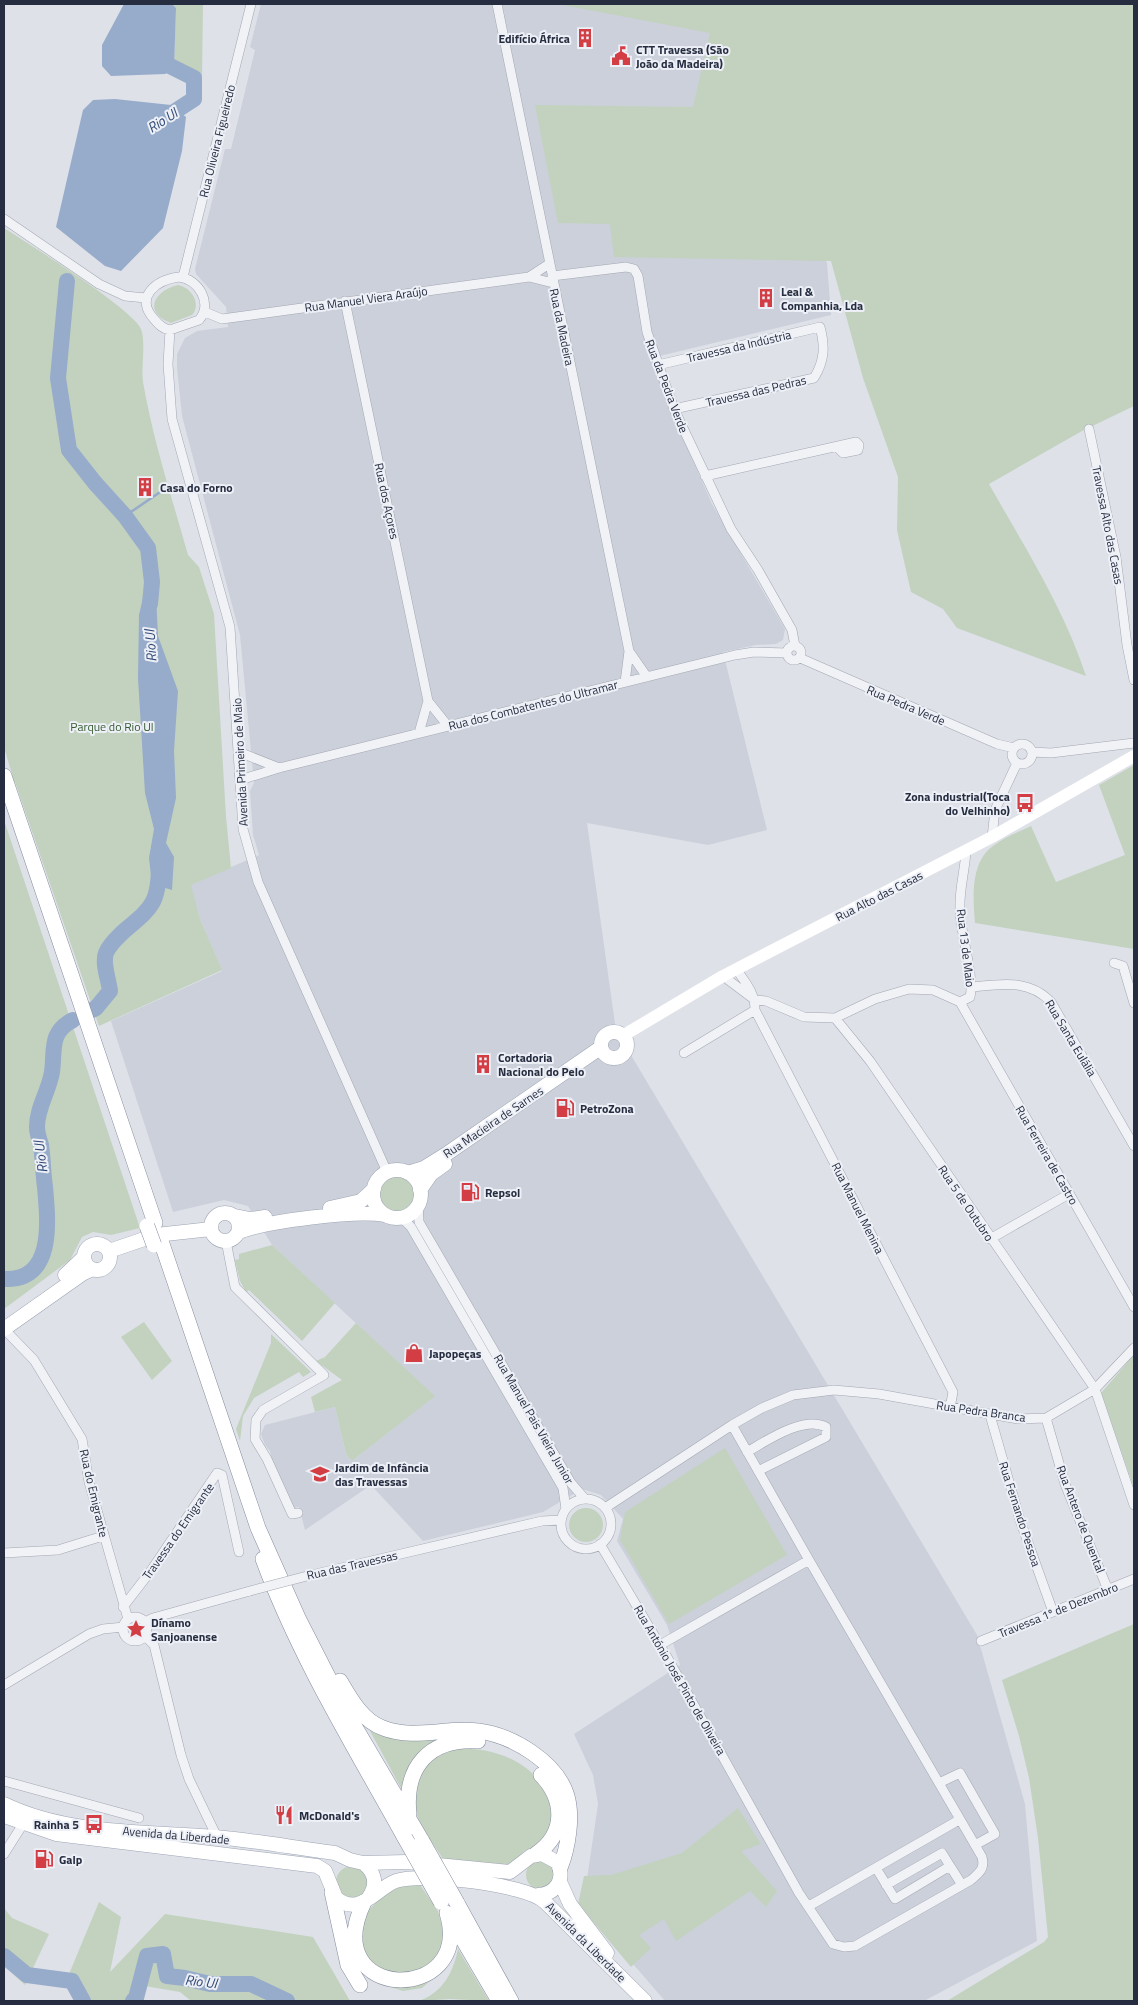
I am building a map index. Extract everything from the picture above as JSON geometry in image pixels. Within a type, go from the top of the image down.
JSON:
[{"type":"highway","points":[[4,776],[249,1520],[285,1617],[405,1838],[511,2001]]},
{"type":"highway","points":[[4,797],[151,1224]]},
{"type":"highway","points":[[157,1243],[252,1514],[345,1710],[422,1841],[448,1906],[499,2001]]},
{"type":"highway","points":[[290,1597],[349,1696],[371,1722],[398,1733],[479,1731],[511,1740],[533,1753],[555,1775],[566,1796],[569,1819],[560,1875]]},
{"type":"highway","points":[[409,1818],[407,1798],[409,1780],[418,1764],[430,1754],[445,1745],[462,1740],[507,1749],[528,1760],[548,1782],[556,1799],[559,1818],[554,1839],[536,1854]]},
{"type":"highway","points":[[330,1888],[348,1965],[357,1982],[369,1993]]},
{"type":"highway","points":[[366,1900],[356,1928],[359,1962],[365,1975],[374,1985],[387,1993]]},
{"type":"highway","points":[[440,1981],[448,1965],[451,1951],[452,1936],[448,1906]]},
{"type":"main road","name":"Rua Alto das Casas","points":[[624,1036],[723,976],[966,851],[1134,756]]},
{"type":"main road","points":[[616,1031],[624,1036],[627,1048],[622,1055],[614,1058],[603,1052],[601,1039],[607,1033],[616,1031]]},
{"type":"main road","name":"Rua Macieira de Sarnes","points":[[408,1173],[424,1168],[445,1155],[603,1052]]},
{"type":"main road","name":"Rua Macieira de Sarnes","points":[[420,1190],[431,1174],[603,1052]]},
{"type":"main road","points":[[374,1188],[361,1201],[344,1206],[250,1219],[227,1213],[218,1214],[212,1220],[211,1229],[214,1237],[226,1241],[250,1227],[307,1219],[369,1212],[401,1217],[408,1215],[418,1204],[420,1190],[414,1177],[408,1173],[394,1170],[387,1172],[376,1182],[374,1188],[375,1203],[385,1214]]},
{"type":"main road","points":[[235,1216],[239,1224],[239,1232]]},
{"type":"main road","points":[[109,1251],[156,1235],[211,1229]]},
{"type":"main road","points":[[4,1321],[76,1267],[84,1257],[86,1250],[92,1245],[104,1246],[109,1251],[110,1259],[107,1266],[100,1270],[93,1270],[82,1274],[4,1329]]},
{"type":"main road","points":[[84,1257],[87,1265],[93,1270]]},
{"type":"main road","name":"Avenida da Liberdade","points":[[4,1804],[29,1815],[83,1827],[217,1837],[335,1852],[357,1861],[407,1862],[510,1872],[536,1854],[548,1855],[560,1875],[570,1904],[634,1989]]},
{"type":"main road","name":"Avenida da Liberdade","points":[[4,1816],[56,1834],[306,1863],[317,1866],[325,1871],[330,1888],[342,1903],[356,1905],[366,1900]]},
{"type":"main road","points":[[330,1888],[330,1877],[338,1865],[357,1861],[368,1867],[374,1878],[375,1885],[366,1900]]},
{"type":"main road","name":"Avenida da Liberdade","points":[[523,1863],[520,1869],[521,1882],[646,2001]]},
{"type":"main road","name":"Avenida da Liberdade","points":[[533,1893],[551,1892],[560,1875]]},
{"type":"main road","points":[[366,1900],[384,1886],[412,1877],[495,1885],[533,1893]]},
{"type":"street","name":"Rua Oliveira Figueiredo","points":[[183,277],[251,4]]},
{"type":"street","name":"Rua da Madeira","points":[[497,4],[629,651],[625,682]]},
{"type":"street","points":[[4,219],[84,274],[125,296],[146,298]]},
{"type":"street","name":"Rua Manuel Viera Araújo","points":[[529,277],[550,264]]},
{"type":"street","name":"Rua da Pedra Verde","points":[[553,279],[626,267],[634,269],[638,276],[647,332],[674,410],[731,530],[758,570],[792,630],[796,646]]},
{"type":"street","points":[[183,277],[191,281],[205,298],[205,312],[199,320],[170,330],[161,326],[147,312],[146,298],[153,287],[175,278],[183,277]]},
{"type":"street","name":"Rua Manuel Viera Araújo","points":[[205,312],[222,319],[529,277],[553,279]]},
{"type":"street","name":"Rua dos Açores","points":[[345,301],[428,701],[420,733]]},
{"type":"street","name":"Travessa da Indústria","points":[[658,365],[820,327]]},
{"type":"street","name":"Travessa das Pedras","points":[[674,410],[814,378],[821,366],[825,346],[820,327]]},
{"type":"street","name":"Avenida Primeiro de Maio","points":[[170,330],[168,364],[172,419],[230,627],[243,829],[258,882],[387,1172]]},
{"type":"street","name":"Travessa Alto das Casas","points":[[1089,429],[1116,557],[1127,645],[1134,680]]},
{"type":"street","points":[[705,476],[837,447]]},
{"type":"street","points":[[796,646],[801,652],[800,658],[792,660],[787,653],[790,648],[796,646]]},
{"type":"street","name":"Rua da Madeira","points":[[629,651],[647,677]]},
{"type":"street","name":"Rua dos Combatentes do Ultramar","points":[[240,780],[279,768],[754,652],[787,653]]},
{"type":"street","name":"Rua Pedra Verde","points":[[800,658],[997,744],[1014,748]]},
{"type":"street","name":"Rua dos Açores","points":[[428,701],[448,726]]},
{"type":"street","points":[[1032,752],[1051,753],[1134,743]]},
{"type":"street","points":[[1023,744],[1029,747],[1032,752],[1031,759],[1027,763],[1017,763],[1012,754],[1014,748],[1023,744]]},
{"type":"street","points":[[239,752],[279,768]]},
{"type":"street","points":[[992,837],[995,810],[1017,763]]},
{"type":"street","name":"Rua 13 de Maio","points":[[723,976],[755,1000],[766,1001],[804,1017],[835,1018],[875,998],[909,989],[933,990],[960,1002],[970,997],[973,987],[963,943],[959,907],[966,851]]},
{"type":"street","points":[[1114,963],[1123,966],[1134,1003]]},
{"type":"street","points":[[684,1053],[755,1010],[755,1000],[750,988],[736,969]]},
{"type":"street","name":"Rua Santa Eulália","points":[[973,987],[1009,983],[1028,986],[1042,992],[1051,1002],[1134,1146]]},
{"type":"street","name":"Rua Ferreira de Castro","points":[[960,1002],[1134,1307]]},
{"type":"street","name":"Rua Manuel Menina","points":[[755,1010],[953,1392],[950,1408]]},
{"type":"street","name":"Rua 5 de Outubro","points":[[835,1018],[870,1061],[990,1239],[1095,1389],[1134,1505]]},
{"type":"street","points":[[990,1239],[1069,1194]]},
{"type":"street","name":"Rua Manuel Pais Vieira Junior","points":[[418,1204],[420,1222],[570,1483],[585,1499]]},
{"type":"street","name":"Rua Manuel Pais Vieira Junior","points":[[401,1217],[411,1227],[558,1480],[562,1488],[566,1509]]},
{"type":"street","points":[[226,1241],[235,1287],[324,1375],[263,1410],[256,1420],[255,1439],[267,1459],[292,1514],[298,1513]]},
{"type":"street","name":"Rua do Emigrante","points":[[4,1329],[34,1360],[82,1439],[89,1482],[124,1607],[126,1623]]},
{"type":"street","name":"Rua Pedra Branca","points":[[732,1425],[762,1408],[793,1395],[834,1390],[880,1394],[1018,1419],[1046,1418],[1095,1389],[1134,1348]]},
{"type":"street","name":"Rua Fernando Pessoa","points":[[990,1415],[1020,1520],[1053,1612]]},
{"type":"street","name":"Rua Antero de Quental","points":[[1046,1418],[1066,1484],[1108,1590]]},
{"type":"street","points":[[747,1452],[786,1430],[813,1424],[826,1427],[826,1437],[758,1471]]},
{"type":"street","points":[[605,1508],[732,1425],[959,1820],[975,1845],[995,1834],[960,1772],[939,1783]]},
{"type":"street","name":"Travessa do Emigrante","points":[[124,1607],[217,1473],[222,1475],[239,1552]]},
{"type":"street","points":[[585,1499],[594,1501],[605,1508],[611,1524],[608,1536],[600,1544],[586,1549],[572,1545],[562,1533],[561,1520],[566,1509],[576,1502],[585,1499]]},
{"type":"street","name":"Rua das Travessas","points":[[145,1622],[250,1590],[307,1576],[542,1521],[561,1520]]},
{"type":"street","points":[[4,1553],[58,1550],[103,1536]]},
{"type":"street","name":"Rua António José Pinto de Oliveira","points":[[600,1544],[660,1645],[808,1906],[833,1944],[849,1947],[855,1946],[976,1876],[984,1865],[975,1845]]},
{"type":"street","points":[[660,1645],[809,1560]]},
{"type":"street","name":"Travessa 1º de Dezembro","points":[[981,1641],[1134,1579]]},
{"type":"street","points":[[4,1685],[89,1634],[103,1629],[126,1623],[139,1617],[145,1622],[147,1629],[145,1636],[139,1640],[131,1640],[125,1634],[126,1623]]},
{"type":"street","points":[[145,1636],[154,1645],[189,1779],[217,1837]]},
{"type":"street","points":[[4,1781],[139,1818]]},
{"type":"street","points":[[808,1906],[959,1820]]},
{"type":"street","points":[[4,1854],[23,1824]]},
{"type":"street","points":[[886,1885],[942,1853],[962,1885]]},
{"type":"street","points":[[876,1868],[895,1899],[950,1866]]},
{"type":"shaded area","points":[[261,4],[709,4],[716,27],[827,263],[831,315],[651,358],[661,387],[712,504],[785,629],[783,640],[776,644],[756,645],[723,652],[767,830],[708,845],[587,823],[615,1024],[613,1025],[977,1635],[1025,1804],[1037,1941],[924,2001],[665,2001],[583,1906],[598,1804],[593,1775],[574,1734],[680,1665],[667,1625],[617,1541],[623,1519],[601,1495],[582,1489],[543,1512],[423,1541],[371,1485],[305,1530],[299,1507],[293,1508],[273,1464],[270,1451],[265,1445],[261,1434],[265,1425],[335,1407],[346,1454],[352,1461],[434,1396],[272,1245],[248,1206],[224,1200],[173,1212],[111,1021],[222,971],[200,919],[190,885],[259,855],[253,835],[250,791],[254,783],[240,635],[182,416],[177,354],[185,338],[197,331],[228,327],[226,307],[196,274],[195,269],[225,149],[231,149],[255,50],[250,47]]},
{"type":"green space","points":[[172,4],[203,4],[202,78],[174,67],[176,8]]},
{"type":"green space","points":[[557,4],[1134,4],[1134,406],[1082,431],[989,484],[1055,602],[1086,676],[957,628],[943,609],[911,592],[897,530],[898,477],[863,378],[831,261],[614,257],[610,224],[558,223],[535,105],[693,107],[710,33]]},
{"type":"green space","name":"Parque do Rio Ul","points":[[4,228],[100,292],[120,307],[141,329],[143,341],[143,382],[157,447],[188,555],[199,567],[214,614],[226,817],[231,868],[191,885],[200,919],[222,970],[99,1026],[15,782],[4,785],[4,777],[12,774],[4,747]]},
{"type":"green space","points":[[178,285],[191,292],[196,306],[192,315],[171,323],[162,319],[157,314],[154,308],[155,302],[162,292]]},
{"type":"green space","points":[[1134,765],[1134,949],[975,923],[974,892],[980,861],[997,843],[1031,826],[1056,882],[1125,855],[1099,785]]},
{"type":"green space","points":[[4,820],[140,1228],[111,1235],[93,1232],[82,1237],[70,1260],[4,1309]]},
{"type":"green space","points":[[397,1177],[409,1182],[414,1194],[409,1206],[397,1211],[385,1206],[380,1194],[385,1182]]},
{"type":"green space","points":[[272,1245],[335,1303],[302,1341],[249,1290],[246,1292],[240,1281],[235,1260],[239,1259],[239,1254]]},
{"type":"green space","points":[[144,1322],[172,1361],[152,1380],[121,1337]]},
{"type":"green space","points":[[356,1323],[435,1396],[352,1461],[346,1454],[335,1407],[315,1412],[311,1397],[342,1380],[316,1361],[325,1357]]},
{"type":"green space","points":[[271,1334],[311,1372],[303,1377],[299,1372],[254,1398],[243,1416],[240,1441],[236,1429],[271,1343]]},
{"type":"green space","points":[[1134,1355],[1134,1488],[1101,1393]]},
{"type":"green space","points":[[725,1448],[787,1555],[669,1624],[620,1540],[625,1512]]},
{"type":"green space","points":[[586,1508],[598,1513],[603,1525],[598,1537],[586,1542],[574,1537],[569,1525],[574,1513]]},
{"type":"green space","points":[[1134,1624],[1134,2001],[947,2001],[1044,1942],[1048,1937],[1038,1838],[1029,1778],[1019,1736],[1002,1680]]},
{"type":"green space","points":[[369,1729],[458,1736],[406,1776],[401,1788]]},
{"type":"green space","points":[[458,1749],[486,1751],[513,1760],[536,1777],[544,1788],[551,1805],[553,1826],[537,1846],[524,1851],[512,1865],[443,1859],[418,1818],[415,1808],[416,1793],[420,1776],[424,1769],[441,1755]]},
{"type":"green space","points":[[738,1808],[761,1844],[741,1851],[777,1891],[766,1907],[750,1891],[676,1941],[664,1919],[639,1935],[651,1948],[631,1967],[578,1904],[584,1876],[611,1875],[682,1853]]},
{"type":"green space","points":[[540,1861],[550,1865],[554,1875],[550,1885],[540,1889],[530,1885],[526,1875],[530,1865]]},
{"type":"green space","points":[[352,1866],[364,1870],[368,1882],[364,1894],[352,1898],[340,1894],[336,1882],[340,1870]]},
{"type":"green space","points":[[418,1882],[438,1911],[445,1936],[438,1974],[422,1988],[403,1991],[384,1985],[376,1980],[361,1949],[363,1916],[388,1890]]},
{"type":"green space","points":[[99,1902],[121,1917],[110,1972],[165,1914],[313,1937],[350,2001],[191,2001],[180,1992],[133,1984],[130,2001],[88,2001],[77,1979],[69,1974]]},
{"type":"green space","points":[[4,1908],[12,1918],[49,1934],[25,1985],[4,1966]]},
{"type":"green space","points":[[458,1949],[489,2001],[450,1999],[419,2001],[435,1992],[446,1981]]},
{"type":"water","points":[[124,4],[172,4],[176,8],[174,69],[165,74],[111,76],[102,66],[102,45]]},
{"type":"water","points":[[115,99],[171,105],[186,117],[182,151],[163,228],[121,271],[105,266],[56,227],[83,110],[93,100]]},
{"type":"water","points":[[152,582],[156,596],[158,636],[178,691],[174,751],[176,798],[166,843],[174,857],[172,890],[152,884],[149,858],[154,829],[145,793],[138,678],[139,615],[146,585]]},
{"type":"waterway","name":"Rio Ul","points":[[159,53],[166,64],[194,78],[194,99],[160,121]]},
{"type":"waterway","name":"Rio Ul","points":[[67,281],[58,378],[69,450],[95,483],[125,516],[148,548],[152,582],[150,604]]},
{"type":"waterway","points":[[125,516],[169,486]]},
{"type":"waterway","name":"Rio Ul","points":[[90,1011],[96,1008],[110,991],[105,962],[107,950],[152,904],[159,878],[159,865]]},
{"type":"waterway","name":"Rio Ul","points":[[4,1279],[21,1277],[32,1270],[40,1260],[45,1246],[47,1216],[41,1145],[37,1129],[38,1120],[52,1072],[57,1036],[60,1030],[73,1020]]},
{"type":"waterway","name":"Rio Ul","points":[[133,2001],[136,1998],[147,1956],[163,1954],[167,1976],[210,1984],[251,1984],[287,2001]]},
{"type":"waterway","name":"Rio Ul","points":[[4,1956],[27,1975],[72,1981],[83,2001]]},
{"type":"place","name":"Edifício África","points":[[585,38]]},
{"type":"place","name":"CTT Travessa (São João da Madeira)","points":[[621,56]]},
{"type":"place","name":"Leal & Companhia, Lda","points":[[766,298]]},
{"type":"place","name":"Casa do Forno","points":[[145,487]]},
{"type":"place","name":"Zona industrial(Toca do Velhinho)","points":[[1025,803]]},
{"type":"place","name":"Cortadoria Nacional do Pelo","points":[[483,1064]]},
{"type":"place","name":"PetroZona","points":[[565,1108]]},
{"type":"place","name":"Repsol","points":[[470,1192]]},
{"type":"place","name":"Japopeças","points":[[414,1353]]},
{"type":"place","name":"Jardim de Infância das Travessas","points":[[320,1474]]},
{"type":"place","name":"Dínamo Sanjoanense","points":[[136,1629]]},
{"type":"place","name":"McDonald's","points":[[284,1815]]},
{"type":"place","name":"Rainha 5","points":[[94,1824]]},
{"type":"place","name":"Galp","points":[[44,1859]]}]
